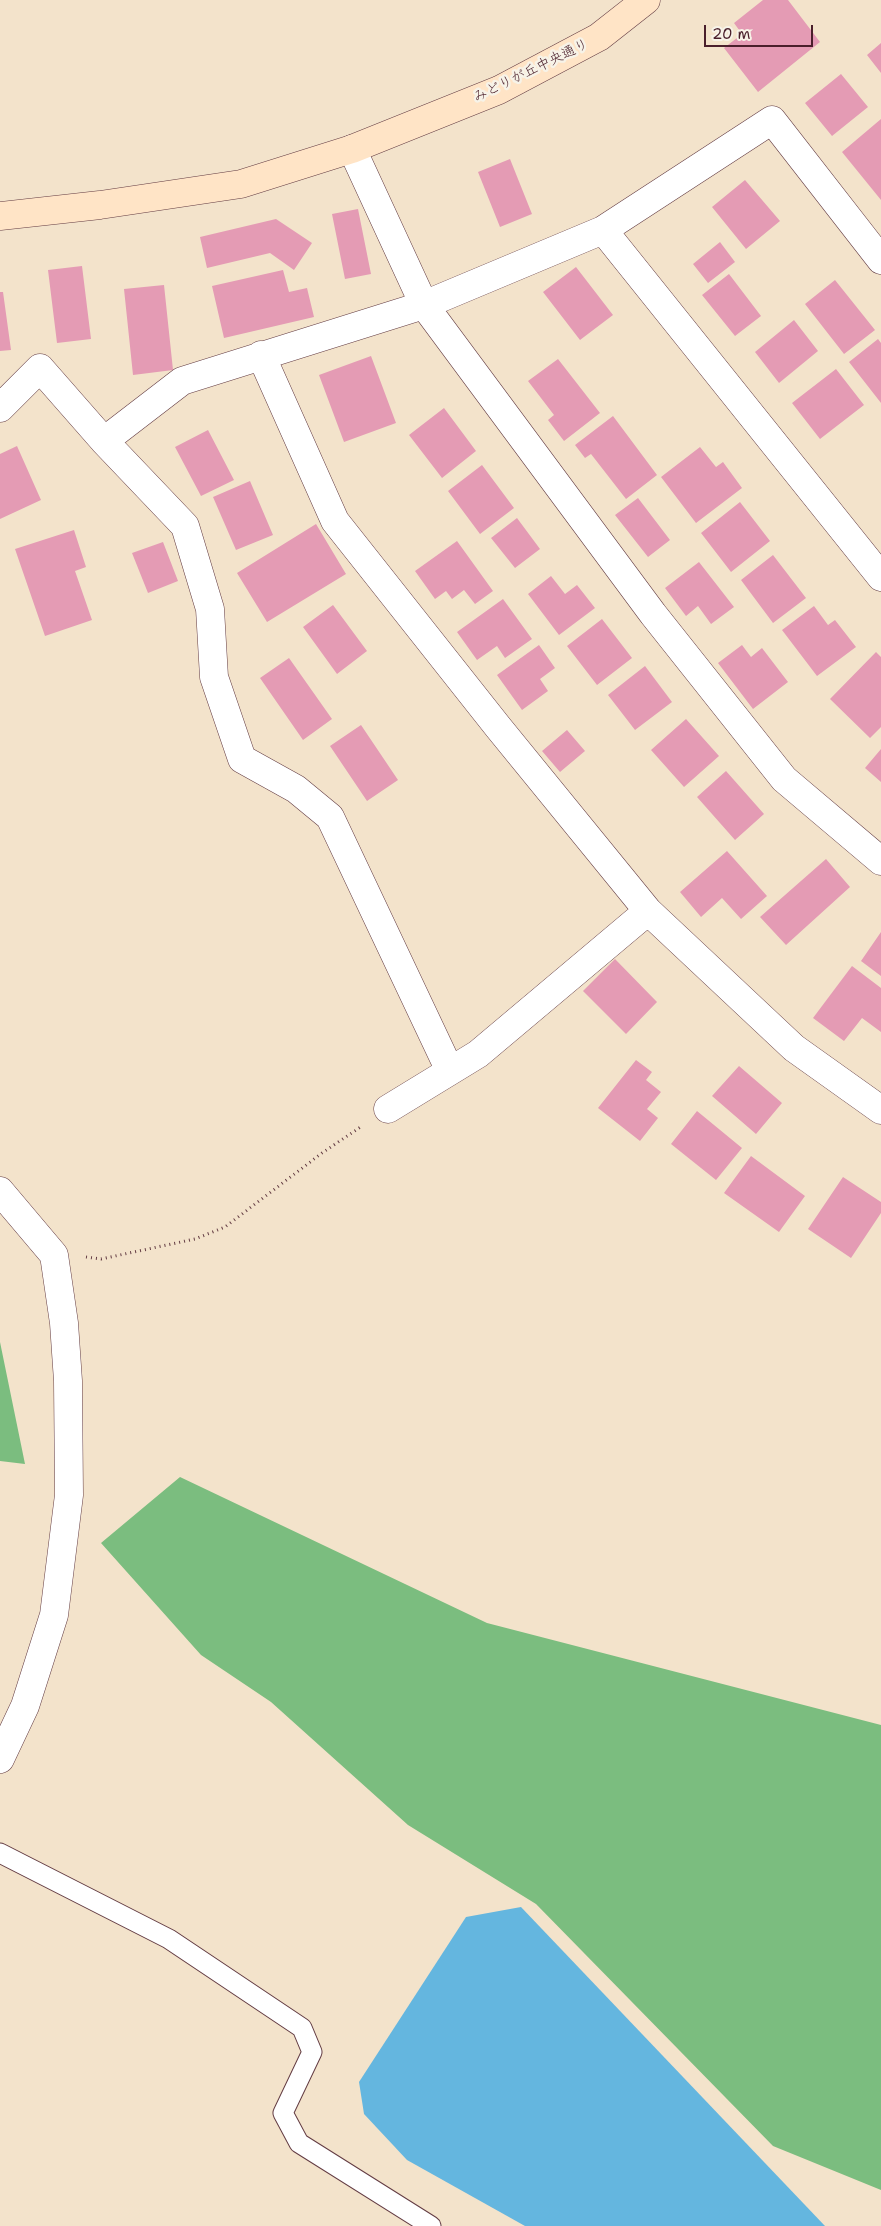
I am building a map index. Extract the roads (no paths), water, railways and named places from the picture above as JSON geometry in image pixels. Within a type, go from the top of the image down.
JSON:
[{"type":"street","name":"みどりが丘中央通り","points":[[0,216],[241,184],[352,149],[499,90],[599,37],[646,0]]},
{"type":"street","points":[[104,441],[182,381],[424,305],[603,230],[772,120],[881,260]]},
{"type":"street","points":[[352,149],[424,305],[653,614],[784,779],[881,861]]},
{"type":"street","points":[[603,230],[881,577]]},
{"type":"street","points":[[261,355],[335,521],[492,720],[648,911],[794,1048],[881,1110]]},
{"type":"street","points":[[0,408],[40,368],[104,441],[185,526],[210,608],[214,677],[242,760],[296,789],[330,817],[450,1071]]},
{"type":"street","points":[[388,1109],[478,1054],[648,911]]},
{"type":"street","points":[[0,1191],[54,1255],[64,1323],[68,1380],[69,1495],[54,1615],[25,1706],[0,1759]]},
{"type":"lane","points":[[0,1853],[169,1939],[302,2028],[312,2052],[283,2113],[299,2143],[431,2226]]},
{"type":"water","points":[[521,1907],[825,2226],[525,2226],[407,2160],[364,2114],[359,2082],[466,1917]]}]
